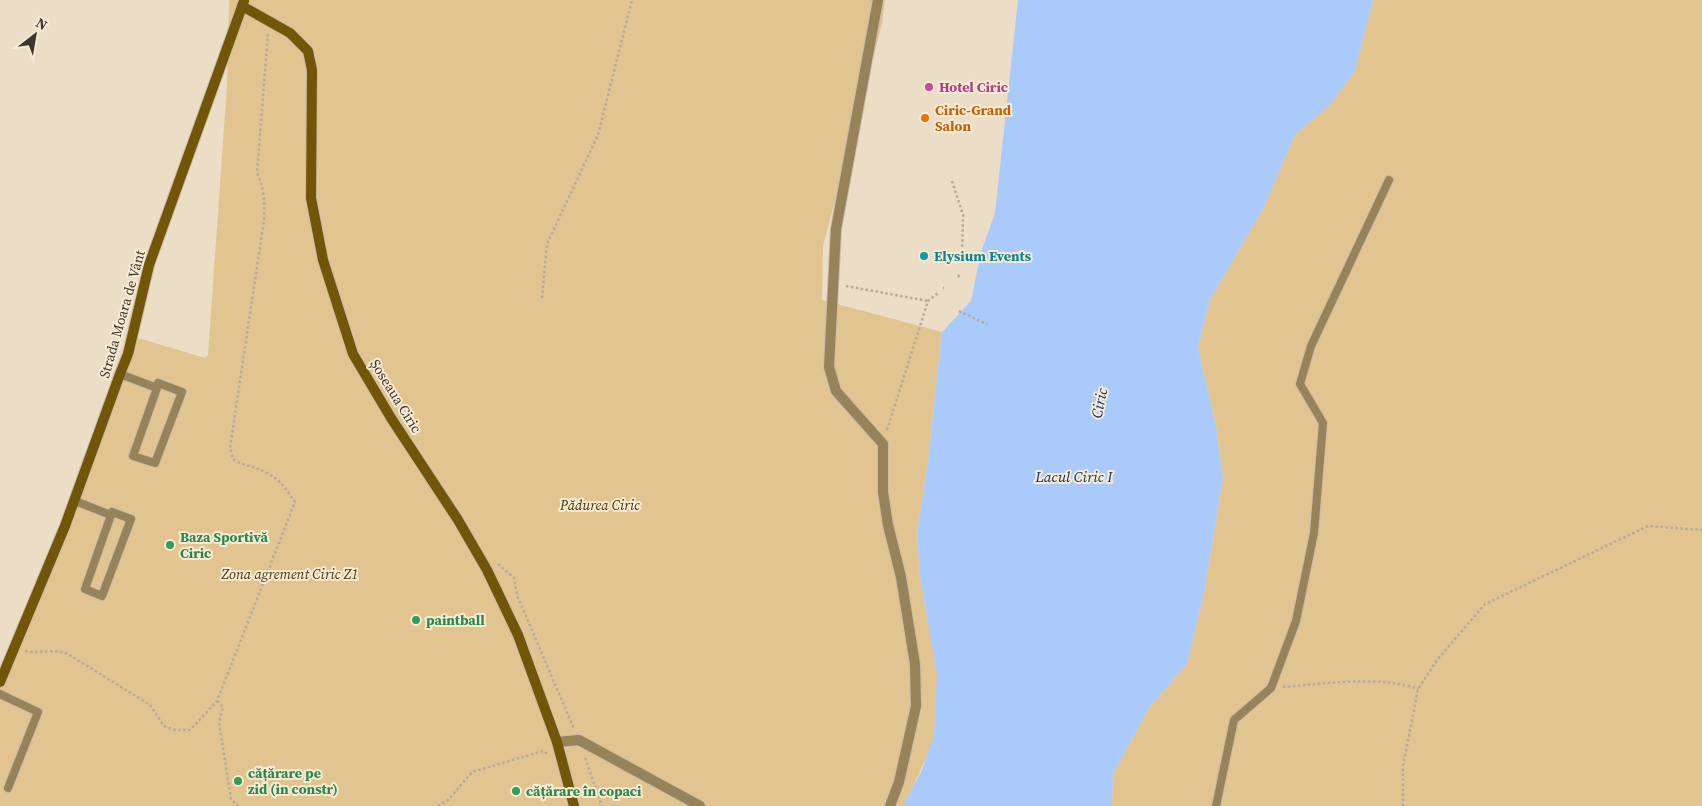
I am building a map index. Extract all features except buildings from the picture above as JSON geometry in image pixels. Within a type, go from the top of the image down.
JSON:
[{"type":"main road","name":"Șoseaua Ciric","points":[[244,3],[290,33],[308,52],[312,70],[311,198],[323,260],[353,354],[391,418],[458,520],[487,570],[518,635],[557,742],[574,806]]},
{"type":"main road","name":"Strada Moara de Vânt","points":[[0,682],[74,501],[128,354],[149,266],[244,3]]},
{"type":"street","points":[[878,0],[836,229],[829,367],[836,391],[883,444],[883,492],[915,664],[916,706],[899,782],[890,806]]},
{"type":"street","points":[[557,742],[578,740],[700,806]]},
{"type":"lane","points":[[1216,806],[1234,720],[1271,688],[1296,621],[1314,533],[1322,422],[1300,384],[1311,346],[1390,180]]},
{"type":"lane","points":[[120,374],[157,388]]},
{"type":"lane","points":[[158,383],[182,392],[155,463],[133,456],[157,388],[158,383]]},
{"type":"lane","points":[[74,501],[111,515],[112,512],[131,519],[102,596],[85,589],[111,515]]},
{"type":"lane","points":[[0,694],[38,712],[8,788]]},
{"type":"path","points":[[542,298],[547,244],[598,135],[632,0]]},
{"type":"path","points":[[15,648],[39,654],[51,651],[68,654],[150,705],[164,726],[175,730],[190,730],[217,701],[295,502],[279,480],[265,471],[242,466],[232,459],[230,448],[264,220],[265,201],[263,186],[257,172],[263,74],[270,20]]},
{"type":"path","points":[[952,181],[963,215],[962,257]]},
{"type":"path","points":[[958,277],[961,273]]},
{"type":"path","points":[[834,284],[928,301]]},
{"type":"path","points":[[883,444],[928,301],[938,293]]},
{"type":"path","points":[[959,311],[987,324]]},
{"type":"path","points":[[1403,806],[1403,766],[1418,689],[1437,660],[1485,604],[1648,526],[1702,530]]},
{"type":"path","points":[[498,563],[514,578],[517,594],[578,740],[602,806]]},
{"type":"path","points":[[1271,688],[1385,683],[1404,684],[1418,689]]},
{"type":"path","points":[[217,701],[222,707],[219,722],[231,799],[238,806]]},
{"type":"path","points":[[438,806],[448,800],[472,772],[543,751],[564,766]]},
{"type":"green space","name":"Pădurea Ciric","points":[[229,0],[885,0],[882,24],[823,246],[822,300],[942,332],[928,462],[917,534],[920,575],[926,611],[938,645],[939,730],[904,806],[0,806],[0,686],[13,657],[128,335],[205,358],[208,355],[227,85]]},
{"type":"green space","points":[[1373,0],[1702,0],[1702,806],[1112,806],[1113,774],[1149,708],[1187,664],[1204,594],[1223,478],[1216,426],[1198,348],[1210,300],[1264,207],[1295,135],[1330,105],[1355,71]]},
{"type":"water","name":"Lacul Ciric I","points":[[1018,0],[1373,0],[1355,71],[1330,105],[1295,135],[1264,207],[1210,300],[1198,348],[1216,426],[1223,478],[1204,594],[1187,664],[1149,708],[1113,774],[1112,806],[903,806],[922,770],[934,735],[937,675],[920,575],[917,534],[928,462],[942,332],[971,301],[981,252],[995,213]]},
{"type":"place","name":"Hotel Ciric","points":[[929,87]]},
{"type":"place","name":"Ciric-Grand Salon","points":[[925,118]]},
{"type":"place","name":"Elysium Events","points":[[924,256]]},
{"type":"place","name":"Baza Sportivă Ciric","points":[[170,545]]},
{"type":"place","name":"paintball","points":[[416,620]]},
{"type":"place","name":"cățărare pe zid (in constr)","points":[[238,781]]},
{"type":"place","name":"cățărare în copaci","points":[[516,791]]},
{"type":"water label","name":"Ciric","points":[[1099,403]]},
{"type":"park label","name":"Zona agrement Ciric Z1","points":[[290,574]]}]
